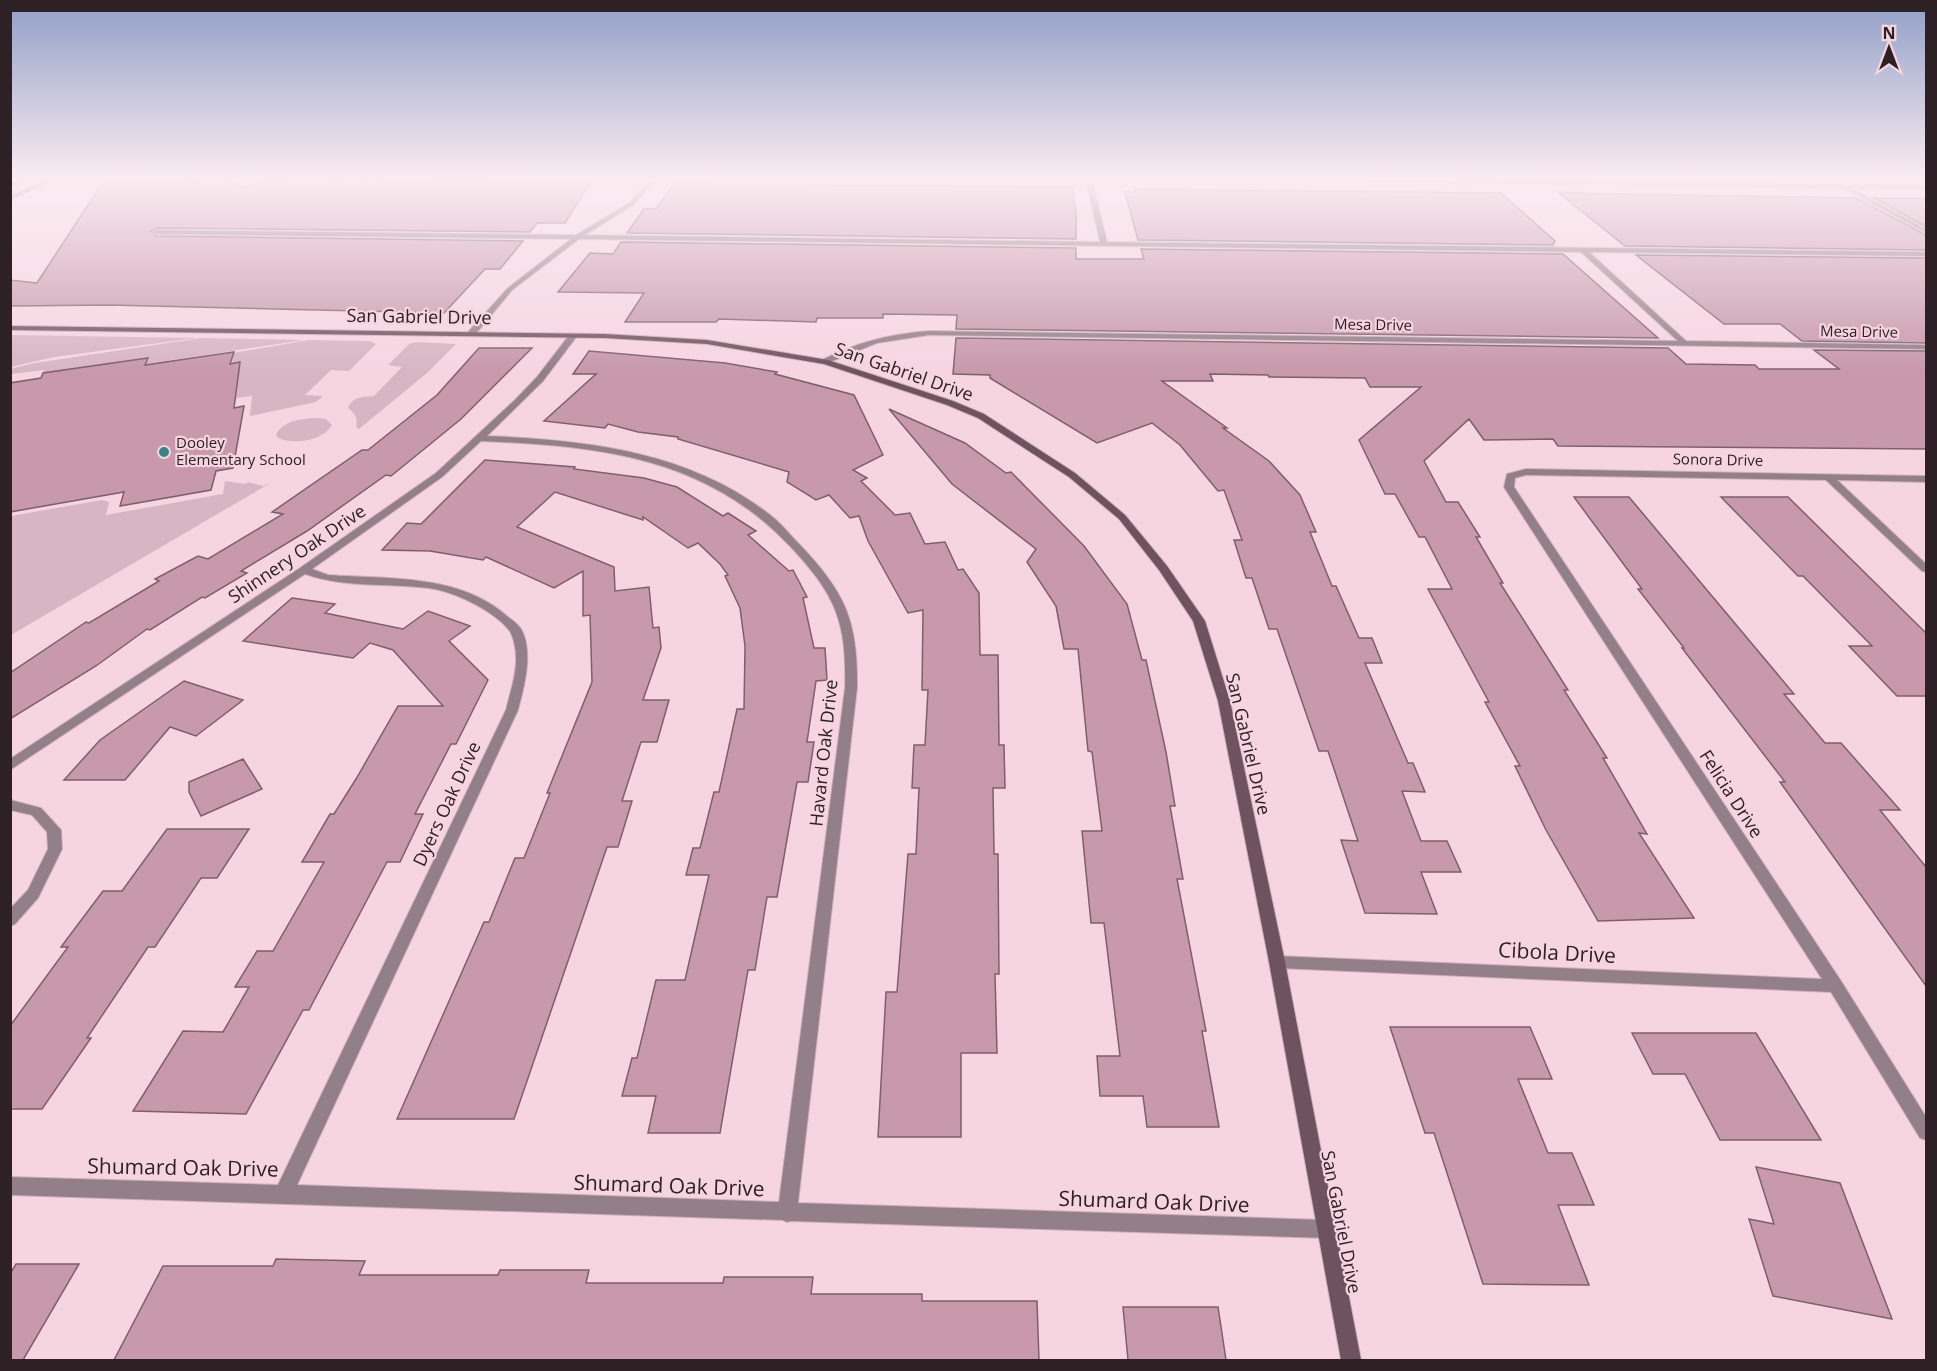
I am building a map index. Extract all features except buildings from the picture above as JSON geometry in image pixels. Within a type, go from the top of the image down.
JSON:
[{"type":"street","points":[[471,334],[510,289],[569,244]]},
{"type":"street","points":[[1171,244],[1926,254]]},
{"type":"street","points":[[1583,250],[1683,342]]},
{"type":"street","name":"San Gabriel Drive","points":[[10,328],[573,336],[707,342],[825,362],[910,389],[981,416],[1072,475],[1122,517],[1163,568],[1199,621],[1224,701],[1277,962],[1351,1360]]},
{"type":"street","name":"Mesa Drive","points":[[825,362],[868,341],[892,336],[929,333],[1926,347]]},
{"type":"street","name":"Shinnery Oak Drive","points":[[10,766],[304,570],[440,475],[540,379],[573,336]]},
{"type":"street","name":"Havard Oak Drive","points":[[481,438],[533,440],[622,452],[673,465],[715,482],[754,507],[787,534],[842,607],[852,662],[851,688],[787,1213]]},
{"type":"street","name":"Sonora Drive","points":[[1510,476],[1526,472],[1926,479]]},
{"type":"street","name":"Felicia Drive","points":[[1510,476],[1509,487],[1835,986],[1926,1132]]},
{"type":"street","points":[[1828,477],[1926,569]]},
{"type":"street","name":"Dyers Oak Drive","points":[[284,1193],[512,710],[519,682],[522,655],[516,630],[493,609],[462,595],[432,585],[327,578],[304,570]]},
{"type":"street","points":[[10,805],[36,811],[54,830],[55,849],[33,894],[10,920]]},
{"type":"street","name":"Cibola Drive","points":[[1277,962],[1835,986]]},
{"type":"street","name":"Shumard Oak Drive","points":[[10,1186],[284,1193],[787,1213],[1325,1229]]},
{"type":"shaded area","points":[[11,335],[196,338],[54,357],[11,367]]},
{"type":"shaded area","points":[[201,338],[304,340],[146,364],[148,358],[43,373],[44,370],[11,374],[10,369],[35,363]]},
{"type":"shaded area","points":[[309,340],[370,341],[376,344],[349,371],[331,370],[305,395],[323,396],[316,402],[250,416],[252,396],[236,398],[239,363],[232,364],[233,353]]},
{"type":"shaded area","points":[[416,342],[456,344],[427,373],[359,429],[356,427],[356,416],[348,408],[350,404],[359,398],[374,396],[402,367],[388,365],[409,344]]},
{"type":"shaded area","points":[[301,419],[326,419],[332,425],[322,435],[315,438],[292,441],[278,438],[276,435],[283,426],[289,423]]},
{"type":"shaded area","points":[[225,481],[245,484],[248,482],[263,486],[272,482],[11,635],[11,516],[102,500],[109,502],[106,515],[223,494]]},
{"type":"place","name":"Dooley Elementary School","points":[[164,452]]}]
